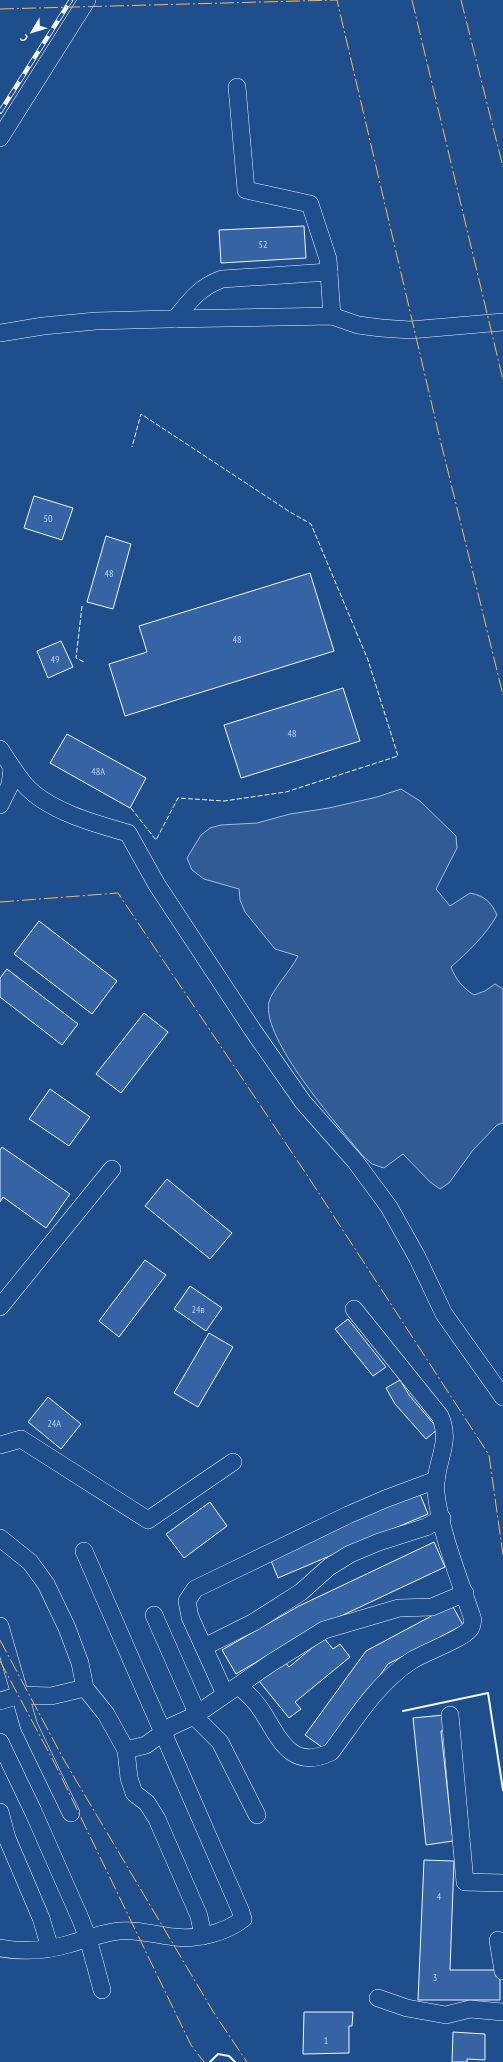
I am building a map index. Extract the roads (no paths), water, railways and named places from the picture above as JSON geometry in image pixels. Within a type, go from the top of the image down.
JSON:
[{"type":"street","points":[[0,138],[87,0]]},
{"type":"street","points":[[237,87],[246,190],[310,204],[328,259],[332,316]]},
{"type":"street","points":[[175,319],[193,297],[207,284],[222,278],[329,272]]},
{"type":"street","points":[[0,333],[43,326],[96,321],[175,319],[332,316],[365,326],[410,330],[503,322]]},
{"type":"street","points":[[0,750],[26,786],[42,799],[93,823],[128,833],[156,885],[252,1029],[303,1102],[355,1161],[389,1207],[417,1257],[444,1314],[503,1397]]},
{"type":"street","points":[[0,805],[10,785],[12,768]]},
{"type":"street","points":[[0,1307],[112,1169]]},
{"type":"street","points":[[354,1309],[440,1416],[445,1427],[445,1443],[436,1480],[436,1493],[442,1518],[473,1620],[471,1628],[462,1636],[412,1660],[396,1672],[377,1691],[331,1752],[323,1756],[302,1758],[284,1747],[254,1701],[231,1690],[204,1647],[190,1617],[187,1601],[195,1589],[238,1566],[366,1507],[436,1480]]},
{"type":"street","points":[[0,1445],[21,1439],[148,1520],[233,1462]]},
{"type":"street","points":[[204,1647],[254,1622],[301,1592],[329,1567],[350,1554],[379,1542],[426,1527],[442,1518]]},
{"type":"street","points":[[0,1538],[30,1562],[46,1584],[67,1628],[80,1663],[85,1688],[106,1714],[126,1750],[129,1778],[134,1793],[148,1803],[157,1819],[199,1916],[203,1936]]},
{"type":"street","points":[[0,1948],[28,1951],[50,1948],[119,1931],[140,1932],[174,1938],[203,1936],[235,1925],[243,1919],[242,1912],[84,1551]]},
{"type":"street","points":[[126,1750],[146,1745],[172,1726],[196,1715],[271,1663],[324,1630],[399,1608],[432,1608],[465,1593]]},
{"type":"street","points":[[154,1615],[196,1715],[220,1742],[257,1815]]},
{"type":"street","points":[[0,1626],[29,1726],[70,1813]]},
{"type":"street","points":[[0,1701],[20,1695],[51,1696],[85,1688]]},
{"type":"street","points":[[450,1715],[465,1882],[503,1883]]},
{"type":"street","points":[[0,1742],[33,1811],[88,1938],[102,1990]]},
{"type":"street","points":[[0,1812],[7,1838],[41,1918],[50,1948]]},
{"type":"street","points":[[498,1940],[503,1971]]},
{"type":"street","points":[[378,1998],[407,2008],[446,2015],[470,2009],[503,2011]]},
{"type":"railway","points":[[0,112],[71,0]]}]
